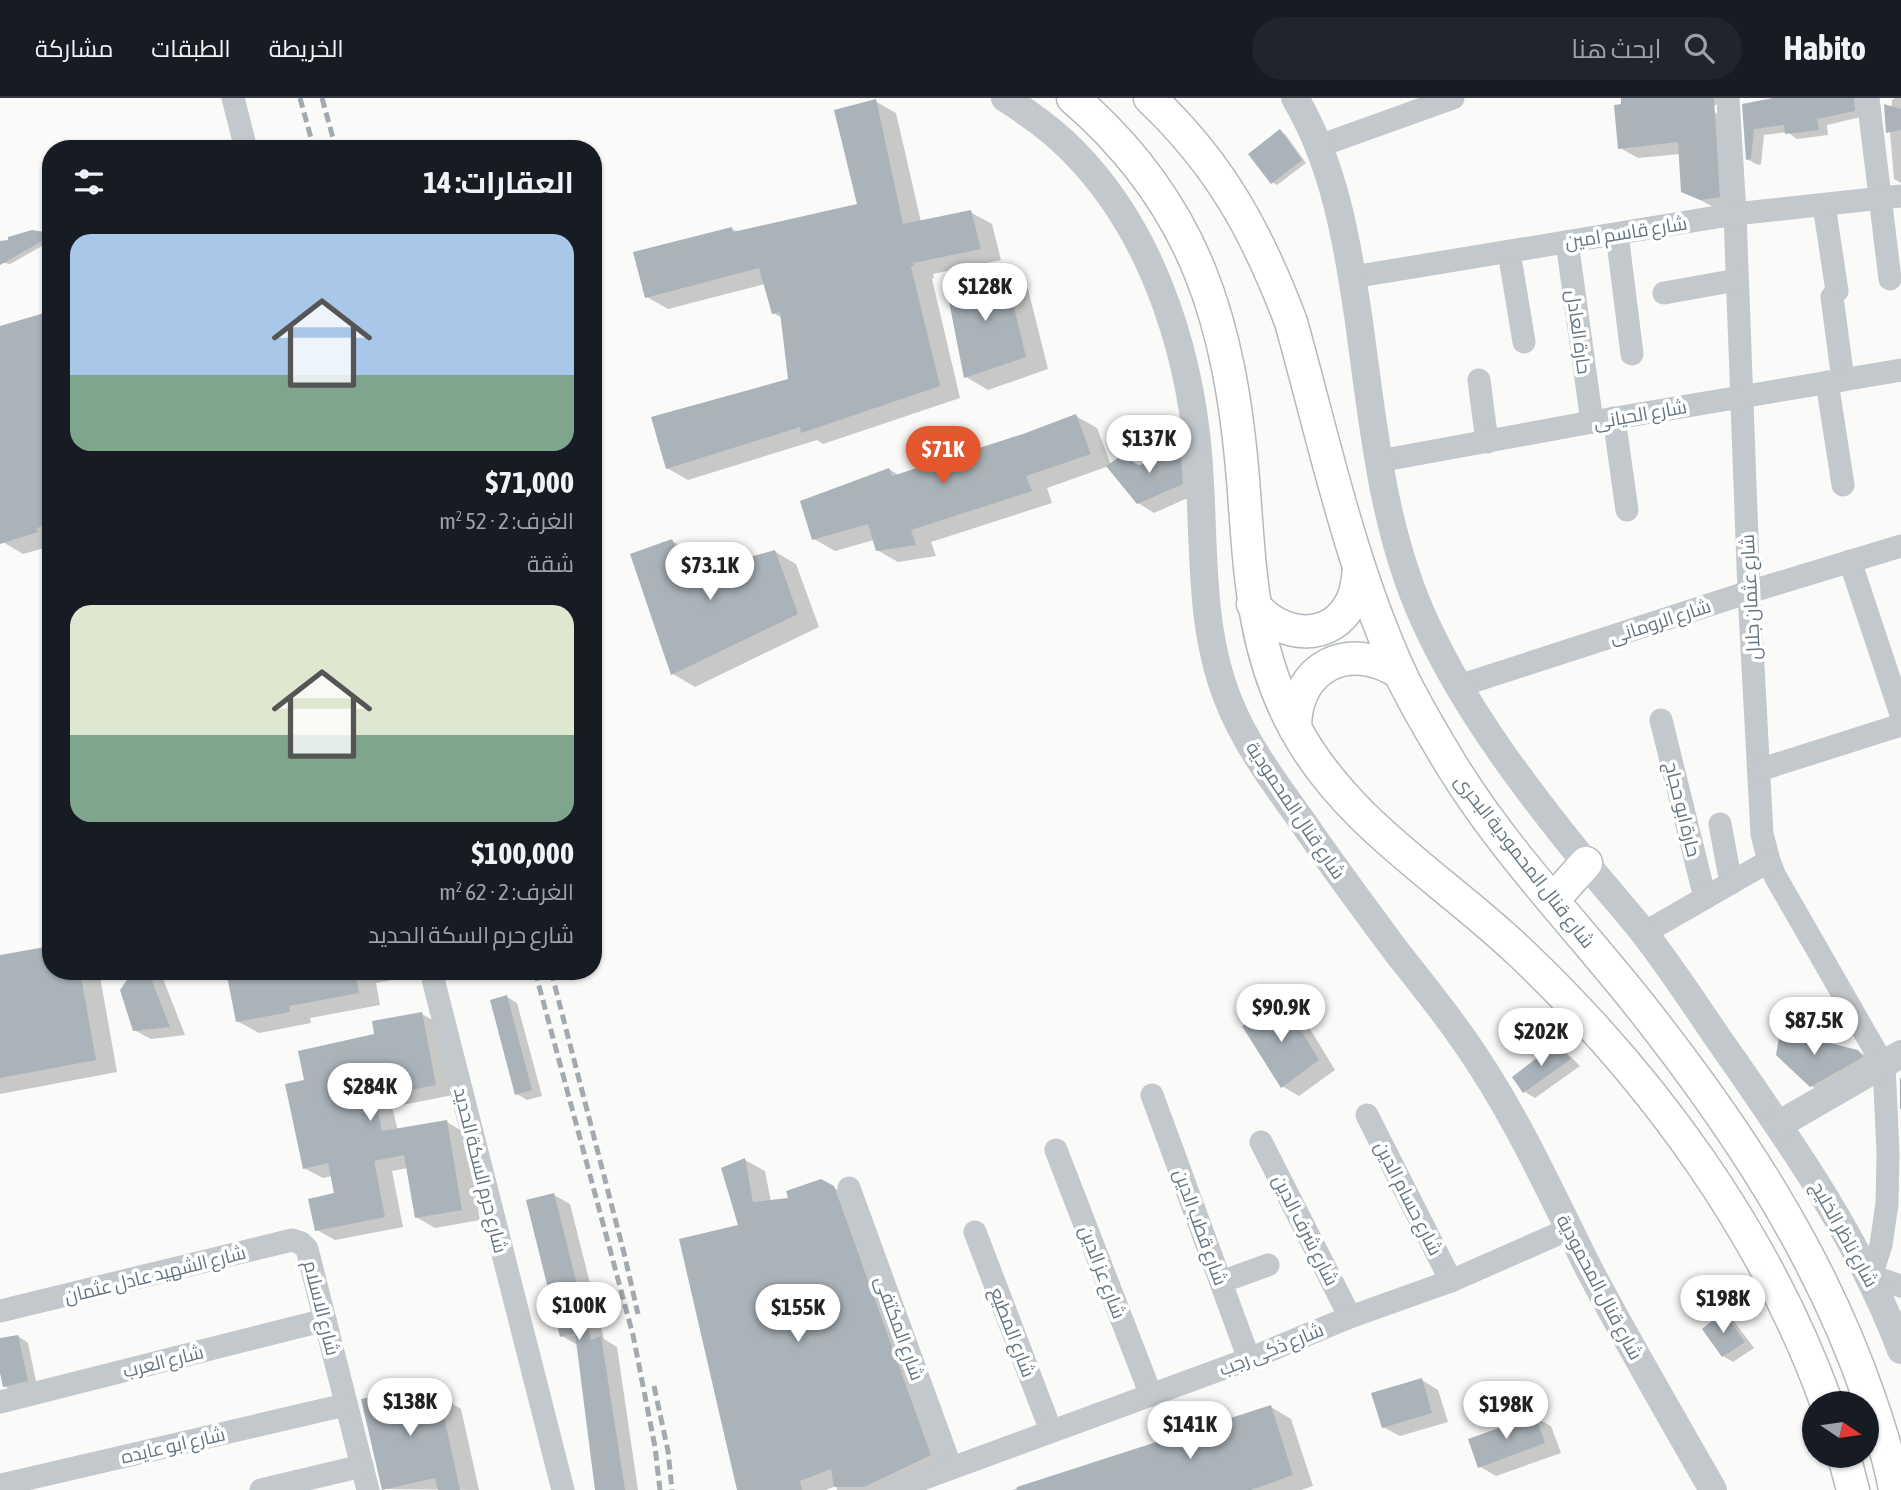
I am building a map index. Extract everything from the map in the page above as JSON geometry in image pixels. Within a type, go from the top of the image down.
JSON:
[{"type":"main road","points":[[1073,98],[1117,139],[1153,184],[1172,214],[1204,279],[1222,337],[1232,385],[1253,604],[1262,647],[1276,688],[1295,728],[1325,775],[1354,808],[1386,839],[1443,884],[1521,953],[1594,1028],[1661,1108],[1730,1207],[1765,1267],[1792,1321],[1822,1391]]},
{"type":"main road","name":"شارع قنال المحمودية البحرى","points":[[1150,98],[1191,140],[1230,192],[1243,213],[1272,275],[1291,322],[1359,569],[1400,673],[1425,722],[1455,771],[1495,827],[1690,1071],[1766,1182],[1794,1229],[1841,1325],[1870,1401],[1896,1486]]},
{"type":"main road","points":[[1253,604],[1264,617],[1278,627],[1294,632],[1328,626],[1341,616],[1352,602],[1359,569]]},
{"type":"main road","points":[[1295,728],[1295,713],[1302,692],[1315,674],[1328,665],[1342,659],[1372,659],[1400,673]]},
{"type":"main road","points":[[1553,900],[1586,863]]},
{"type":"main road","points":[[1847,1468],[1853,1490]]},
{"type":"street","points":[[233,98],[244,140]]},
{"type":"street","name":"شارع قنال المحمودية","points":[[1005,98],[1061,139],[1091,171],[1137,240],[1159,286],[1179,347],[1193,414],[1200,483],[1204,574],[1213,646],[1219,674],[1240,726],[1349,889],[1459,1032],[1482,1067],[1504,1103],[1611,1310],[1713,1490]]},
{"type":"street","points":[[1295,98],[1319,146],[1335,196],[1353,277],[1379,461],[1392,529],[1401,562],[1427,626],[1459,686],[1495,743],[1534,797],[1644,933],[1778,1125],[1892,1060],[1894,1155],[1881,1245],[1871,1276],[1901,1286]]},
{"type":"street","points":[[1319,146],[1453,98]]},
{"type":"street","name":"شارع عثمان جلال","points":[[1728,98],[1762,834],[1769,861],[1892,1060]]},
{"type":"street","points":[[1868,98],[1890,197],[1891,279]]},
{"type":"street","name":"شارع قاسم امين","points":[[1353,277],[1735,214],[1890,197]]},
{"type":"street","points":[[1824,205],[1834,294],[1835,381],[1843,485]]},
{"type":"street","points":[[1617,234],[1632,354]]},
{"type":"street","name":"حارة العادل","points":[[1567,242],[1603,420],[1627,510]]},
{"type":"street","points":[[1509,251],[1524,342]]},
{"type":"street","points":[[1664,293],[1737,280]]},
{"type":"street","name":"شارع الحيانى","points":[[1379,461],[1901,370]]},
{"type":"street","points":[[1479,380],[1487,442]]},
{"type":"street","name":"شارع الرومانى","points":[[1459,686],[1901,546]]},
{"type":"street","points":[[1850,561],[1890,645],[1901,714]]},
{"type":"street","name":"حارة ابو حجاج","points":[[1661,720],[1705,898]]},
{"type":"street","points":[[1759,770],[1901,725]]},
{"type":"street","points":[[1720,824],[1731,883]]},
{"type":"street","points":[[1644,933],[1769,861]]},
{"type":"street","name":"شارع حرم السكة الحديد","points":[[433,980],[563,1490]]},
{"type":"street","name":"شارع قطب الدين","points":[[1152,1095],[1250,1359]]},
{"type":"street","name":"شارع حسام الدين","points":[[1367,1115],[1451,1281]]},
{"type":"street","name":"شارع ناظر الخليج","points":[[1778,1125],[1811,1174],[1871,1276],[1901,1349]]},
{"type":"street","name":"شارع شرف الدين","points":[[1261,1142],[1350,1317]]},
{"type":"street","name":"شارع عز الدين","points":[[1056,1150],[1151,1395]]},
{"type":"street","name":"شارع المكتفى","points":[[849,1188],[951,1468]]},
{"type":"street","name":"شارع ذكى رجب","points":[[892,1490],[1250,1359],[1350,1317],[1451,1281],[1569,1229]]},
{"type":"street","name":"شارع المطيع","points":[[975,1232],[1051,1431]]},
{"type":"street","name":"شارع الشهيد عادل عثمان","points":[[0,1311],[292,1240],[307,1249]]},
{"type":"street","name":"شارع الاسلام","points":[[307,1249],[368,1490]]},
{"type":"street","points":[[1221,1282],[1268,1265]]},
{"type":"street","name":"شارع العرب","points":[[0,1402],[325,1320]]},
{"type":"street","name":"شارع ابو عايده","points":[[1,1485],[345,1405]]},
{"type":"street","points":[[261,1490],[362,1466]]},
{"type":"building","points":[[1621,98],[1714,98],[1720,197],[1700,200],[1681,192],[1678,142],[1618,149],[1614,105],[1621,104]]},
{"type":"building","points":[[1773,98],[1854,98],[1855,111],[1817,119],[1819,130],[1785,134],[1784,125],[1754,129],[1751,159],[1746,160],[1742,104]]},
{"type":"building","points":[[876,99],[903,224],[971,210],[981,249],[913,263],[914,266],[911,267],[940,386],[801,433],[800,427],[666,469],[651,417],[788,379],[780,312],[772,314],[759,268],[645,298],[633,252],[732,227],[733,232],[857,204],[834,110]]},
{"type":"building","points":[[1884,104],[1901,109],[1901,130],[1886,133]]},
{"type":"building","points":[[1280,129],[1302,160],[1271,184],[1248,154]]},
{"type":"building","points":[[32,230],[42,232],[42,241],[0,265],[0,241],[8,240],[8,237]]},
{"type":"building","points":[[1005,270],[1026,357],[964,378],[946,286]]},
{"type":"building","points":[[42,314],[42,526],[37,528],[38,532],[0,544],[0,326]]},
{"type":"building","points":[[1076,414],[1091,454],[1026,476],[1032,491],[911,530],[916,545],[876,551],[868,524],[812,540],[800,501],[889,468],[892,476]]},
{"type":"building","points":[[1180,446],[1183,484],[1137,504],[1106,466],[1124,454],[1138,466]]},
{"type":"building","points":[[672,539],[689,574],[775,550],[798,614],[671,675],[630,554]]},
{"type":"building","points":[[42,948],[42,980],[82,980],[96,1060],[0,1078],[0,955]]},
{"type":"building","points":[[127,980],[152,980],[170,1027],[133,1031],[120,990]]},
{"type":"building","points":[[228,980],[357,980],[359,993],[289,1006],[290,1012],[236,1022]]},
{"type":"building","points":[[507,995],[532,1090],[515,1095],[490,1000]]},
{"type":"building","points":[[1284,1003],[1319,1060],[1281,1088],[1242,1026]]},
{"type":"building","points":[[422,1012],[436,1085],[375,1097],[382,1131],[447,1120],[462,1210],[415,1218],[404,1155],[374,1161],[385,1217],[315,1231],[308,1199],[334,1193],[328,1163],[303,1169],[285,1084],[304,1080],[298,1051],[374,1034],[372,1021]]},
{"type":"building","points":[[1780,1031],[1858,1050],[1863,1057],[1810,1087],[1776,1055]]},
{"type":"building","points":[[1555,1044],[1571,1059],[1523,1093],[1512,1077]]},
{"type":"building","points":[[745,1158],[753,1202],[788,1198],[786,1191],[821,1179],[834,1186],[931,1455],[864,1487],[834,1487],[831,1469],[800,1481],[802,1490],[737,1490],[679,1239],[738,1225],[721,1168]]},
{"type":"building","points":[[554,1193],[591,1340],[601,1336],[625,1490],[595,1490],[575,1333],[560,1337],[526,1200]]},
{"type":"building","points":[[1723,1312],[1745,1342],[1722,1357],[1702,1329]]},
{"type":"building","points":[[18,1335],[28,1381],[3,1387],[0,1373],[0,1338]]},
{"type":"building","points":[[1422,1378],[1432,1413],[1382,1428],[1371,1393]]},
{"type":"building","points":[[429,1381],[432,1396],[439,1394],[460,1490],[438,1490],[435,1478],[382,1490],[361,1399]]},
{"type":"building","points":[[1271,1405],[1293,1475],[1268,1484],[1250,1490],[1017,1490],[1017,1487]]},
{"type":"building","points":[[1535,1415],[1545,1443],[1478,1468],[1468,1439]]},
{"type":"tram line","points":[[1901,1079],[1901,1108]]},
{"type":"railway","points":[[300,98],[312,140]]},
{"type":"railway","points":[[322,98],[334,140]]},
{"type":"railway","points":[[537,980],[633,1335],[655,1447],[660,1490]]},
{"type":"railway","points":[[553,980],[638,1314]]},
{"type":"railway","points":[[654,1386],[668,1451],[672,1490]]}]
